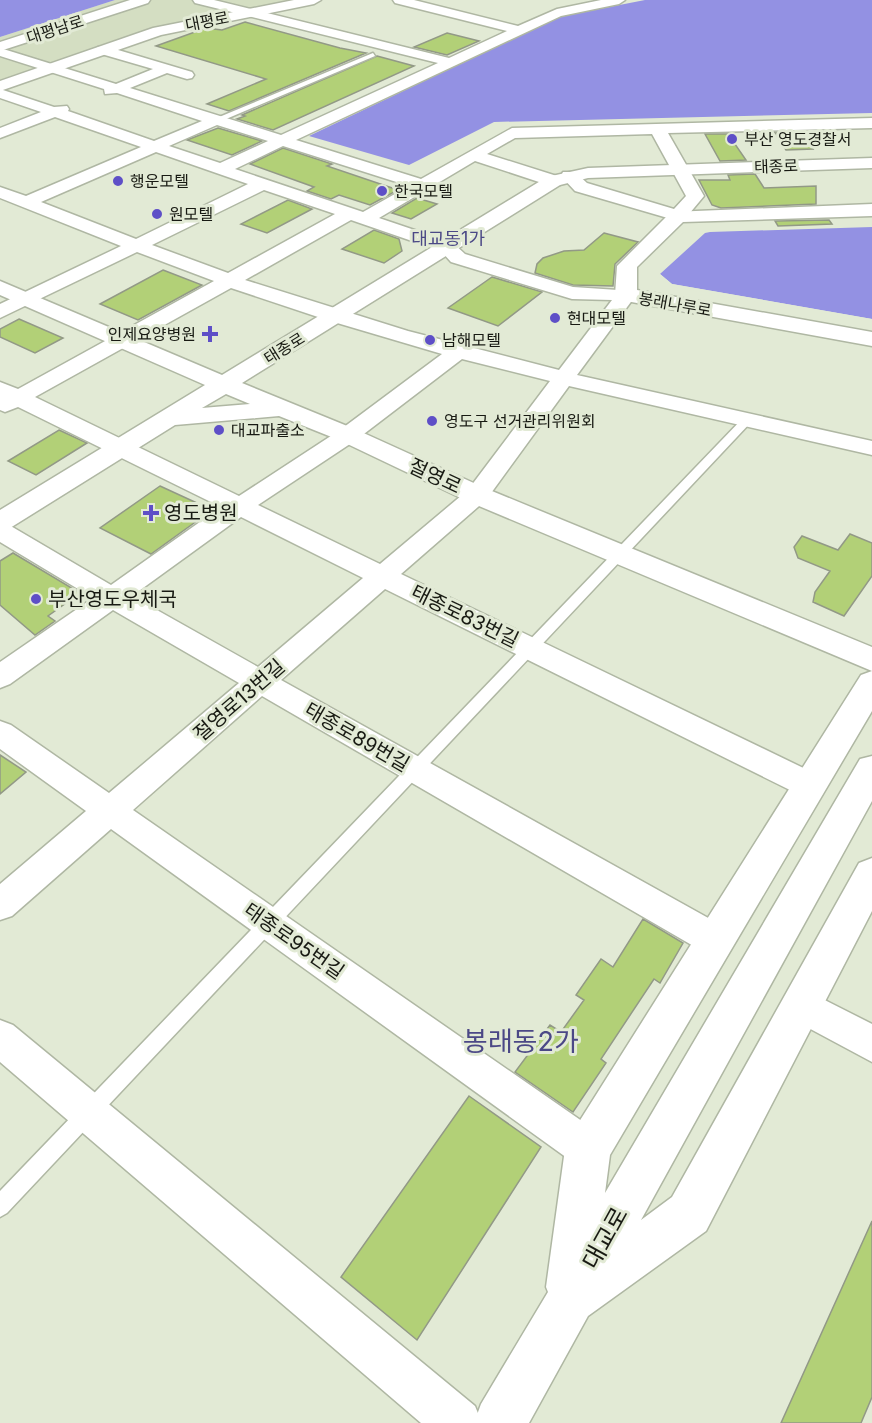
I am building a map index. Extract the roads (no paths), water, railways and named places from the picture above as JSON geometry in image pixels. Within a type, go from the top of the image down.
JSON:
[{"type":"main road","name":"대평남로","points":[[0,47],[143,0]]},
{"type":"main road","name":"대평로","points":[[0,86],[158,31],[314,0]]},
{"type":"main road","name":"태종로","points":[[0,522],[561,178],[680,170],[872,164]]},
{"type":"main road","points":[[678,216],[872,210]]},
{"type":"main road","name":"봉래나루로","points":[[678,216],[627,266],[626,296],[872,339]]},
{"type":"main road","name":"절영로","points":[[0,287],[170,362],[348,435],[477,495],[872,660]]},
{"type":"main road","points":[[276,353],[281,408],[168,419],[170,362],[276,353]]},
{"type":"main road","points":[[568,1303],[588,1149],[872,683]]},
{"type":"main road","name":"대교로","points":[[500,1423],[872,769]]},
{"type":"main road","points":[[568,1303],[689,1214],[872,874]]},
{"type":"street","points":[[200,0],[449,62]]},
{"type":"street","points":[[220,5],[236,0]]},
{"type":"street","points":[[399,0],[517,30]]},
{"type":"street","points":[[221,169],[557,13],[619,0]]},
{"type":"street","points":[[544,2],[573,9]]},
{"type":"street","points":[[448,13],[474,3]]},
{"type":"street","points":[[103,50],[187,75]]},
{"type":"street","name":"대평남로","points":[[0,52],[422,185]]},
{"type":"street","points":[[95,96],[166,69]]},
{"type":"street","points":[[0,93],[447,247],[458,258],[572,293],[626,296]]},
{"type":"street","points":[[0,133],[75,104]]},
{"type":"street","points":[[26,202],[216,120]]},
{"type":"street","points":[[6,398],[121,341],[229,281],[422,185],[512,133],[872,123]]},
{"type":"street","points":[[473,155],[561,178],[581,187],[678,216],[695,196],[658,129]]},
{"type":"street","points":[[0,312],[264,183]]},
{"type":"street","points":[[0,192],[229,281],[336,316],[459,351],[872,448]]},
{"type":"street","name":"절영로13번길","points":[[0,905],[477,495],[626,296]]},
{"type":"street","points":[[0,677],[240,506],[348,435],[459,351]]},
{"type":"street","name":"태종로83번길","points":[[6,398],[122,446],[809,785]]},
{"type":"street","name":"태종로89번길","points":[[0,531],[260,682],[715,940]]},
{"type":"street","name":"태종로95번길","points":[[0,734],[588,1149]]},
{"type":"street","points":[[801,1005],[872,1044]]},
{"type":"street","points":[[0,1038],[458,1423]]},
{"type":"lane","points":[[216,120],[373,55]]},
{"type":"lane","points":[[0,1206],[748,419]]},
{"type":"place","name":"부산 영도경찰서","points":[[732,139]]},
{"type":"place","name":"행운모텔","points":[[118,181]]},
{"type":"place","name":"한국모텔","points":[[382,191]]},
{"type":"place","name":"원모텔","points":[[157,214]]},
{"type":"place","name":"현대모텔","points":[[555,318]]},
{"type":"place","name":"인제요양병원","points":[[210,334]]},
{"type":"place","name":"남해모텔","points":[[430,340]]},
{"type":"place","name":"영도구 선거관리위원회","points":[[432,421]]},
{"type":"place","name":"대교파출소","points":[[219,430]]},
{"type":"place","name":"영도병원","points":[[151,513]]},
{"type":"place","name":"부산영도우체국","points":[[36,599]]},
{"type":"district","name":"대교동1가","points":[[448,238]]},
{"type":"district","name":"봉래동2가","points":[[521,1041]]}]
